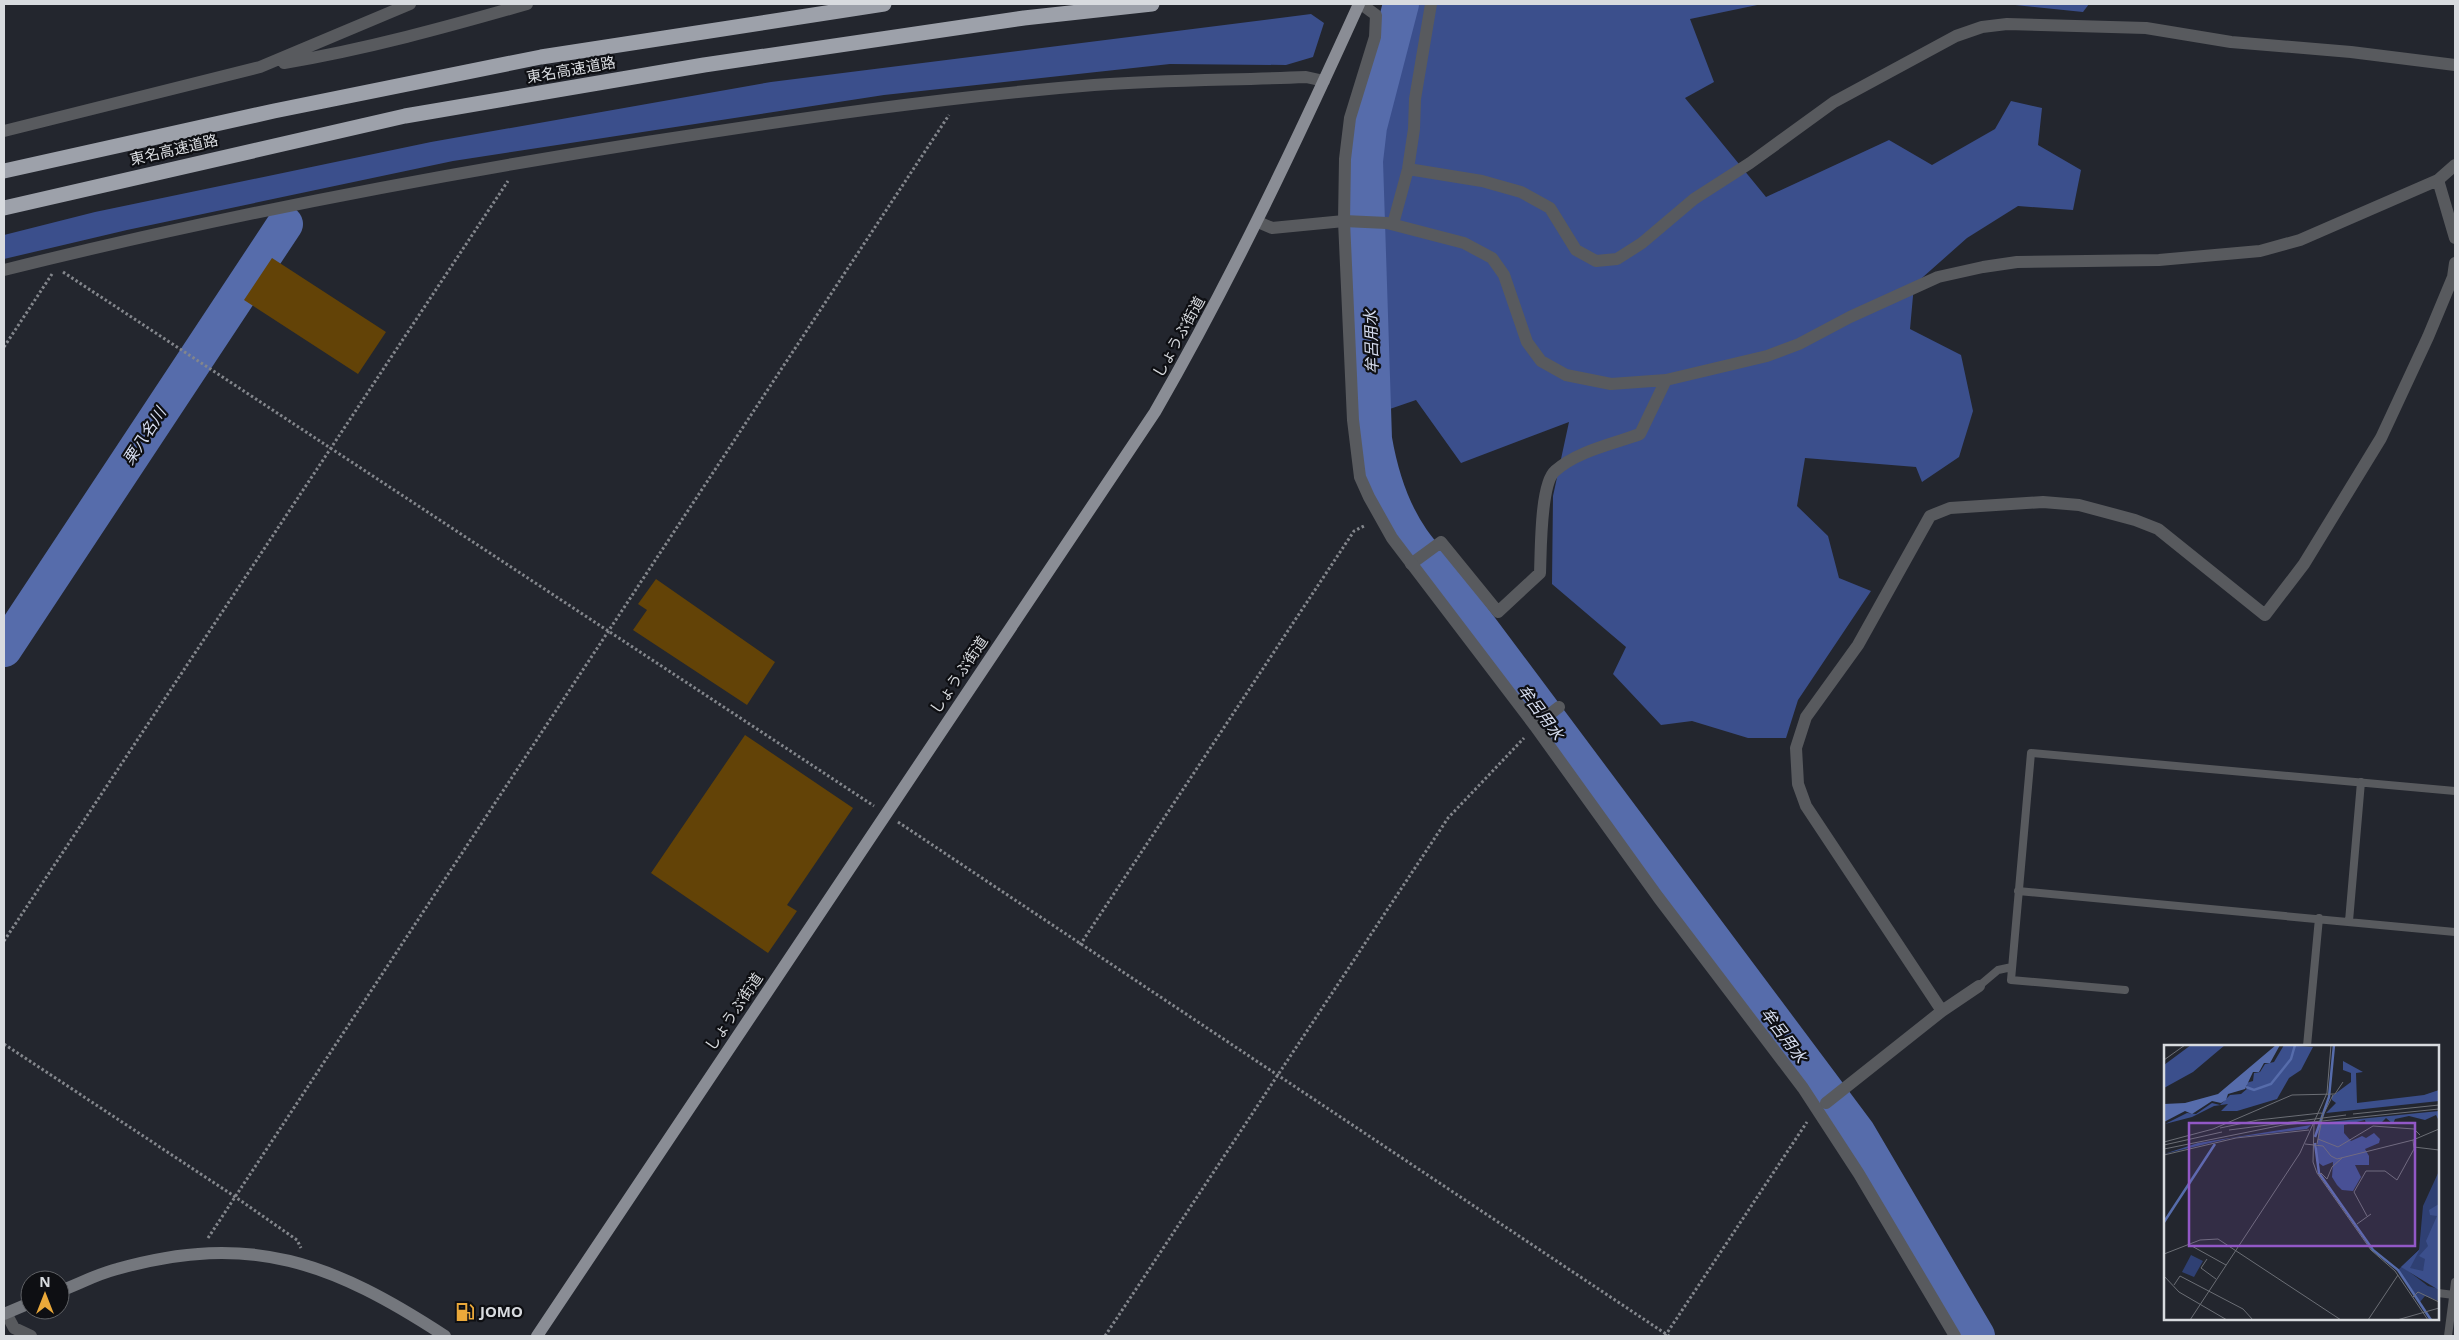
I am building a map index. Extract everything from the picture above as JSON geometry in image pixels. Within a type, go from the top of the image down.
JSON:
[{"type":"highway","name":"東名高速道路","points":[[4,171],[274,111],[541,57],[884,4]]},
{"type":"highway","name":"東名高速道路","points":[[4,208],[405,116],[704,65],[1024,18],[1152,4]]},
{"type":"main road","name":"しょうぶ街道","points":[[537,1336],[1155,412],[1205,325],[1258,222],[1360,4]]},
{"type":"main road","points":[[70,1287],[114,1269],[163,1257],[244,1252],[279,1257],[312,1266],[363,1287],[445,1336]]},
{"type":"main road","points":[[5,1313],[20,1307]]},
{"type":"street","points":[[260,67],[410,4]]},
{"type":"street","points":[[4,131],[260,67],[338,54],[441,29],[527,4]]},
{"type":"street","points":[[1360,4],[1376,15],[1375,37],[1350,118],[1345,159],[1349,220],[1356,453],[1360,477],[1380,517],[1538,723],[1658,897],[1822,1106],[1955,1336]]},
{"type":"street","points":[[1390,223],[1408,169],[1414,129],[1415,99],[1430,4]]},
{"type":"street","points":[[1408,169],[1482,181],[1521,192],[1550,208],[1576,250],[1596,261],[1617,258],[1642,243],[1694,199],[1750,163],[1834,102],[1956,36],[1982,27],[2007,24],[2146,28],[2231,42],[2361,53],[2455,65]]},
{"type":"street","points":[[4,270],[269,209],[510,164],[750,126],[952,100],[1096,85],[1306,77],[1324,81]]},
{"type":"street","points":[[1258,222],[1272,228],[1349,220],[1390,223],[1464,242],[1492,258],[1504,275],[1527,342],[1541,361],[1566,375],[1611,384],[1666,380],[1767,356],[1799,344],[1850,317],[1938,277],[2017,262],[2159,260],[2260,251],[2300,240],[2438,180],[2455,165]]},
{"type":"street","points":[[2438,180],[2455,238]]},
{"type":"street","points":[[1942,1011],[1806,806],[1798,784],[1796,748],[1806,718],[1858,645],[1930,516],[1950,508],[2043,502],[2079,505],[2135,520],[2158,529],[2265,615],[2304,564],[2381,438],[2428,338],[2452,277],[2455,263]]},
{"type":"street","points":[[1415,562],[1441,542],[1498,612],[1540,573],[1544,502],[1554,472],[1576,457],[1640,434],[1666,380]]},
{"type":"street","points":[[1538,723],[1559,707]]},
{"type":"street","points":[[1822,1106],[1942,1011],[1979,986]]},
{"type":"street","points":[[5,1313],[14,1328],[31,1336]]},
{"type":"lane","points":[[2125,990],[2011,980],[2031,753],[2455,791]]},
{"type":"lane","points":[[2349,921],[2361,782]]},
{"type":"lane","points":[[2018,891],[2455,932]]},
{"type":"lane","points":[[2307,1045],[2319,918]]},
{"type":"lane","points":[[1979,986],[1998,970],[2012,967]]},
{"type":"lane","points":[[2448,1336],[2455,1282]]},
{"type":"lane","points":[[2439,1293],[2454,1295]]},
{"type":"path","points":[[206,1253],[208,1236],[610,631],[951,112],[952,100]]},
{"type":"path","points":[[4,941],[512,175],[510,164]]},
{"type":"path","points":[[4,347],[57,268],[886,814],[1667,1336],[1809,1119],[1822,1106]]},
{"type":"path","points":[[1080,945],[1354,531],[1380,517]]},
{"type":"path","points":[[1104,1336],[1448,818],[1538,723]]},
{"type":"path","points":[[4,1044],[234,1196],[297,1240],[312,1266]]},
{"type":"shaded area","points":[[1417,4],[1762,4],[1690,19],[1714,82],[1685,98],[1766,197],[1889,140],[1932,165],[1995,129],[2011,101],[2042,108],[2038,145],[2081,170],[2073,210],[2018,206],[1967,238],[1914,285],[1910,329],[1961,355],[1973,411],[1959,457],[1922,482],[1916,467],[1805,458],[1797,506],[1828,536],[1839,578],[1871,591],[1798,700],[1786,738],[1748,738],[1692,721],[1661,725],[1613,674],[1626,647],[1552,584],[1553,496],[1569,422],[1461,463],[1416,400],[1384,411],[1381,226],[1384,124],[1391,74],[1397,50]]},
{"type":"shaded area","points":[[2006,4],[2089,4],[2083,12]]},
{"type":"shaded area","points":[[1311,14],[1324,23],[1313,57],[1286,65],[1170,64],[884,95],[453,161],[127,230],[4,259],[4,235],[95,212],[431,142],[771,82]]},
{"type":"building","points":[[272,258],[386,332],[358,374],[244,300]]},
{"type":"building","points":[[656,579],[775,662],[747,705],[633,630],[647,610],[638,604]]},
{"type":"building","points":[[745,735],[853,808],[787,905],[797,911],[768,953],[651,873]]},
{"type":"waterway","name":"牟呂用水","points":[[1401,4],[1369,127],[1365,161],[1374,439],[1383,478],[1392,504],[1417,546],[1857,1132],[1977,1336]]},
{"type":"waterway","name":"栗八名川","points":[[4,649],[285,224]]},
{"type":"place","name":"JOMO","points":[[465,1312]]}]
